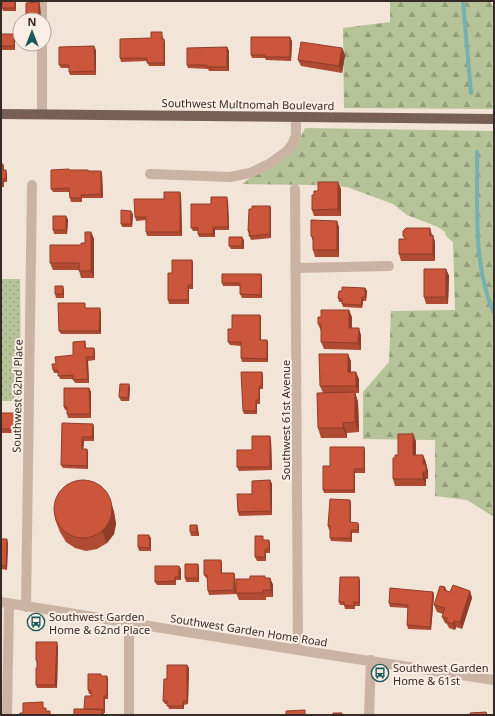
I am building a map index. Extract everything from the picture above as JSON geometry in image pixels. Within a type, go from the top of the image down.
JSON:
[{"type":"main road","name":"Southwest Multnomah Boulevard","points":[[1,114],[494,119]]},
{"type":"street","points":[[42,1],[42,12]]},
{"type":"street","points":[[42,52],[42,114]]},
{"type":"street","points":[[150,174],[230,176],[250,173],[269,164],[287,151],[296,135],[296,117]]},
{"type":"street","name":"Southwest 62nd Place","points":[[26,607],[32,185]]},
{"type":"street","name":"Southwest 61st Avenue","points":[[295,189],[298,650]]},
{"type":"street","points":[[296,268],[389,266]]},
{"type":"street","points":[[5,603],[7,715]]},
{"type":"street","name":"Southwest Garden Home Road","points":[[5,603],[494,680]]},
{"type":"street","points":[[129,623],[129,715]]},
{"type":"street","points":[[369,715],[371,660]]},
{"type":"green space","points":[[390,1],[490,1],[494,8],[494,109],[344,108],[343,28],[390,22]]},
{"type":"green space","points":[[305,128],[494,131],[494,517],[467,500],[435,496],[435,440],[363,439],[363,392],[389,362],[391,311],[455,310],[453,242],[446,236],[445,232],[438,227],[407,215],[393,204],[347,187],[322,185],[242,184],[296,147]]},
{"type":"green space","points":[[1,279],[20,279],[21,401],[1,401]]},
{"type":"building","points":[[2,1],[15,1],[15,8],[2,8]]},
{"type":"building","points":[[39,2],[39,12],[26,12],[26,3]]},
{"type":"building","points":[[151,32],[162,32],[162,39],[164,39],[164,63],[147,63],[147,58],[120,58],[120,39],[151,38]]},
{"type":"building","points":[[1,34],[12,34],[12,46],[1,46]]},
{"type":"building","points":[[251,37],[290,37],[290,57],[265,57],[265,55],[251,55]]},
{"type":"building","points":[[301,42],[342,48],[339,66],[298,60]]},
{"type":"building","points":[[94,46],[95,71],[69,72],[69,65],[59,65],[59,47]]},
{"type":"building","points":[[227,47],[227,67],[187,65],[187,48]]},
{"type":"building","points":[[1,164],[3,164],[3,170],[6,170],[6,179],[3,179],[3,183],[1,183]]},
{"type":"building","points":[[69,169],[101,171],[101,194],[81,195],[81,198],[70,198],[69,188],[51,189],[51,170]]},
{"type":"building","points":[[318,182],[338,182],[338,209],[312,210],[312,195],[314,195],[314,191],[318,191]]},
{"type":"building","points":[[164,192],[180,192],[180,232],[146,232],[146,217],[135,217],[134,199],[164,199]]},
{"type":"building","points":[[211,197],[227,197],[228,227],[213,227],[213,234],[198,234],[198,227],[191,228],[191,204],[211,204]]},
{"type":"building","points":[[252,206],[270,206],[270,234],[249,236],[249,209],[252,209]]},
{"type":"building","points":[[121,210],[131,211],[131,224],[121,224]]},
{"type":"building","points":[[53,216],[66,216],[66,230],[53,230]]},
{"type":"building","points":[[311,220],[337,221],[337,250],[313,250]]},
{"type":"building","points":[[406,228],[430,228],[430,236],[433,235],[433,254],[399,254],[399,239],[406,239],[403,236],[403,231]]},
{"type":"building","points":[[85,232],[91,232],[91,271],[79,271],[79,263],[50,263],[50,245],[81,245],[81,243],[85,243]]},
{"type":"building","points":[[229,237],[242,237],[242,246],[229,246]]},
{"type":"building","points":[[172,260],[192,260],[192,285],[188,285],[188,300],[168,300],[168,273],[172,273]]},
{"type":"building","points":[[424,269],[446,269],[446,297],[424,297]]},
{"type":"building","points":[[222,274],[261,274],[261,295],[240,294],[240,283],[222,283]]},
{"type":"building","points":[[55,286],[63,286],[63,294],[55,294]]},
{"type":"building","points":[[342,287],[365,288],[365,297],[362,297],[361,305],[342,304],[342,299],[338,298],[339,291],[342,291]]},
{"type":"building","points":[[58,303],[85,303],[85,308],[100,308],[99,331],[59,331]]},
{"type":"building","points":[[321,310],[349,310],[349,328],[359,328],[358,343],[321,342],[321,324],[318,324],[318,317],[321,317]]},
{"type":"building","points":[[232,315],[260,315],[260,340],[267,340],[267,359],[241,358],[241,342],[228,342],[228,329],[232,329]]},
{"type":"building","points":[[85,341],[85,348],[94,348],[94,357],[86,357],[88,379],[73,380],[73,375],[58,376],[58,370],[53,370],[52,364],[56,364],[55,357],[73,355],[73,342]]},
{"type":"building","points":[[319,354],[348,354],[348,372],[356,372],[356,386],[320,386]]},
{"type":"building","points":[[241,372],[262,372],[262,386],[259,386],[259,400],[256,400],[256,411],[243,411]]},
{"type":"building","points":[[120,384],[129,384],[128,398],[119,397]]},
{"type":"building","points":[[64,388],[89,388],[90,414],[67,414],[67,407],[64,407]]},
{"type":"building","points":[[355,392],[355,422],[343,423],[343,428],[318,428],[317,393]]},
{"type":"building","points":[[1,413],[14,413],[13,429],[1,429]]},
{"type":"building","points":[[62,423],[93,424],[92,437],[82,437],[82,449],[87,449],[87,466],[61,465]]},
{"type":"building","points":[[398,434],[413,434],[413,455],[423,455],[423,464],[426,464],[426,472],[423,472],[423,479],[393,479],[393,458],[395,458],[395,455],[398,455]]},
{"type":"building","points":[[252,436],[270,436],[270,467],[237,467],[237,450],[252,450]]},
{"type":"building","points":[[330,447],[364,447],[364,469],[354,469],[354,490],[323,490],[323,466],[330,466]]},
{"type":"building","points":[[83,480],[99,485],[107,493],[112,509],[107,525],[99,533],[83,538],[67,533],[59,525],[54,509],[59,493],[67,485]]},
{"type":"building","points":[[270,480],[271,511],[238,512],[237,494],[252,494],[252,481]]},
{"type":"building","points":[[330,499],[350,500],[350,522],[358,523],[358,530],[351,530],[351,538],[330,538],[330,526],[328,526]]},
{"type":"building","points":[[190,525],[197,525],[197,532],[190,532]]},
{"type":"building","points":[[138,535],[149,535],[150,548],[138,547]]},
{"type":"building","points":[[255,536],[263,536],[263,540],[269,540],[269,549],[265,549],[265,557],[255,557]]},
{"type":"building","points":[[1,539],[7,539],[6,566],[1,566]]},
{"type":"building","points":[[204,560],[221,560],[221,573],[234,573],[234,590],[208,591],[207,575],[204,575]]},
{"type":"building","points":[[185,564],[198,564],[198,578],[185,578]]},
{"type":"building","points":[[155,566],[179,566],[179,577],[175,577],[175,581],[155,582]]},
{"type":"building","points":[[250,576],[265,576],[265,578],[270,578],[271,590],[263,590],[264,593],[236,593],[236,579],[250,579]]},
{"type":"building","points":[[340,577],[359,577],[359,602],[354,602],[354,606],[344,605],[344,602],[339,602]]},
{"type":"building","points":[[453,585],[470,591],[460,622],[454,621],[453,624],[446,622],[447,618],[442,617],[445,608],[434,605],[440,586],[445,587],[444,590],[450,592]]},
{"type":"building","points":[[390,588],[433,592],[430,627],[407,625],[408,605],[389,603]]},
{"type":"building","points":[[36,642],[57,642],[55,685],[36,685]]},
{"type":"building","points":[[167,665],[187,665],[187,701],[183,701],[183,706],[167,706],[167,701],[163,701],[164,679],[167,679]]},
{"type":"building","points":[[88,674],[101,674],[101,676],[107,676],[107,696],[104,696],[104,710],[84,709],[85,696],[91,696],[91,690],[88,690]]},
{"type":"building","points":[[43,702],[43,708],[46,708],[46,711],[50,711],[50,715],[20,715],[20,713],[23,713],[23,703]]},
{"type":"building","points":[[74,709],[102,709],[102,715],[74,715]]},
{"type":"building","points":[[305,710],[305,715],[286,715],[286,711]]},
{"type":"building","points":[[486,712],[487,715],[470,715],[470,713]]},
{"type":"building","points":[[333,713],[342,713],[342,715],[333,715]]},
{"type":"waterway","points":[[463,1],[471,93]]},
{"type":"waterway","points":[[477,152],[479,254],[487,294],[494,313]]},
{"type":"place","name":"Southwest Garden Home & 62nd Place","points":[[36,622]]},
{"type":"place","name":"Southwest Garden Home & 61st","points":[[380,673]]}]
